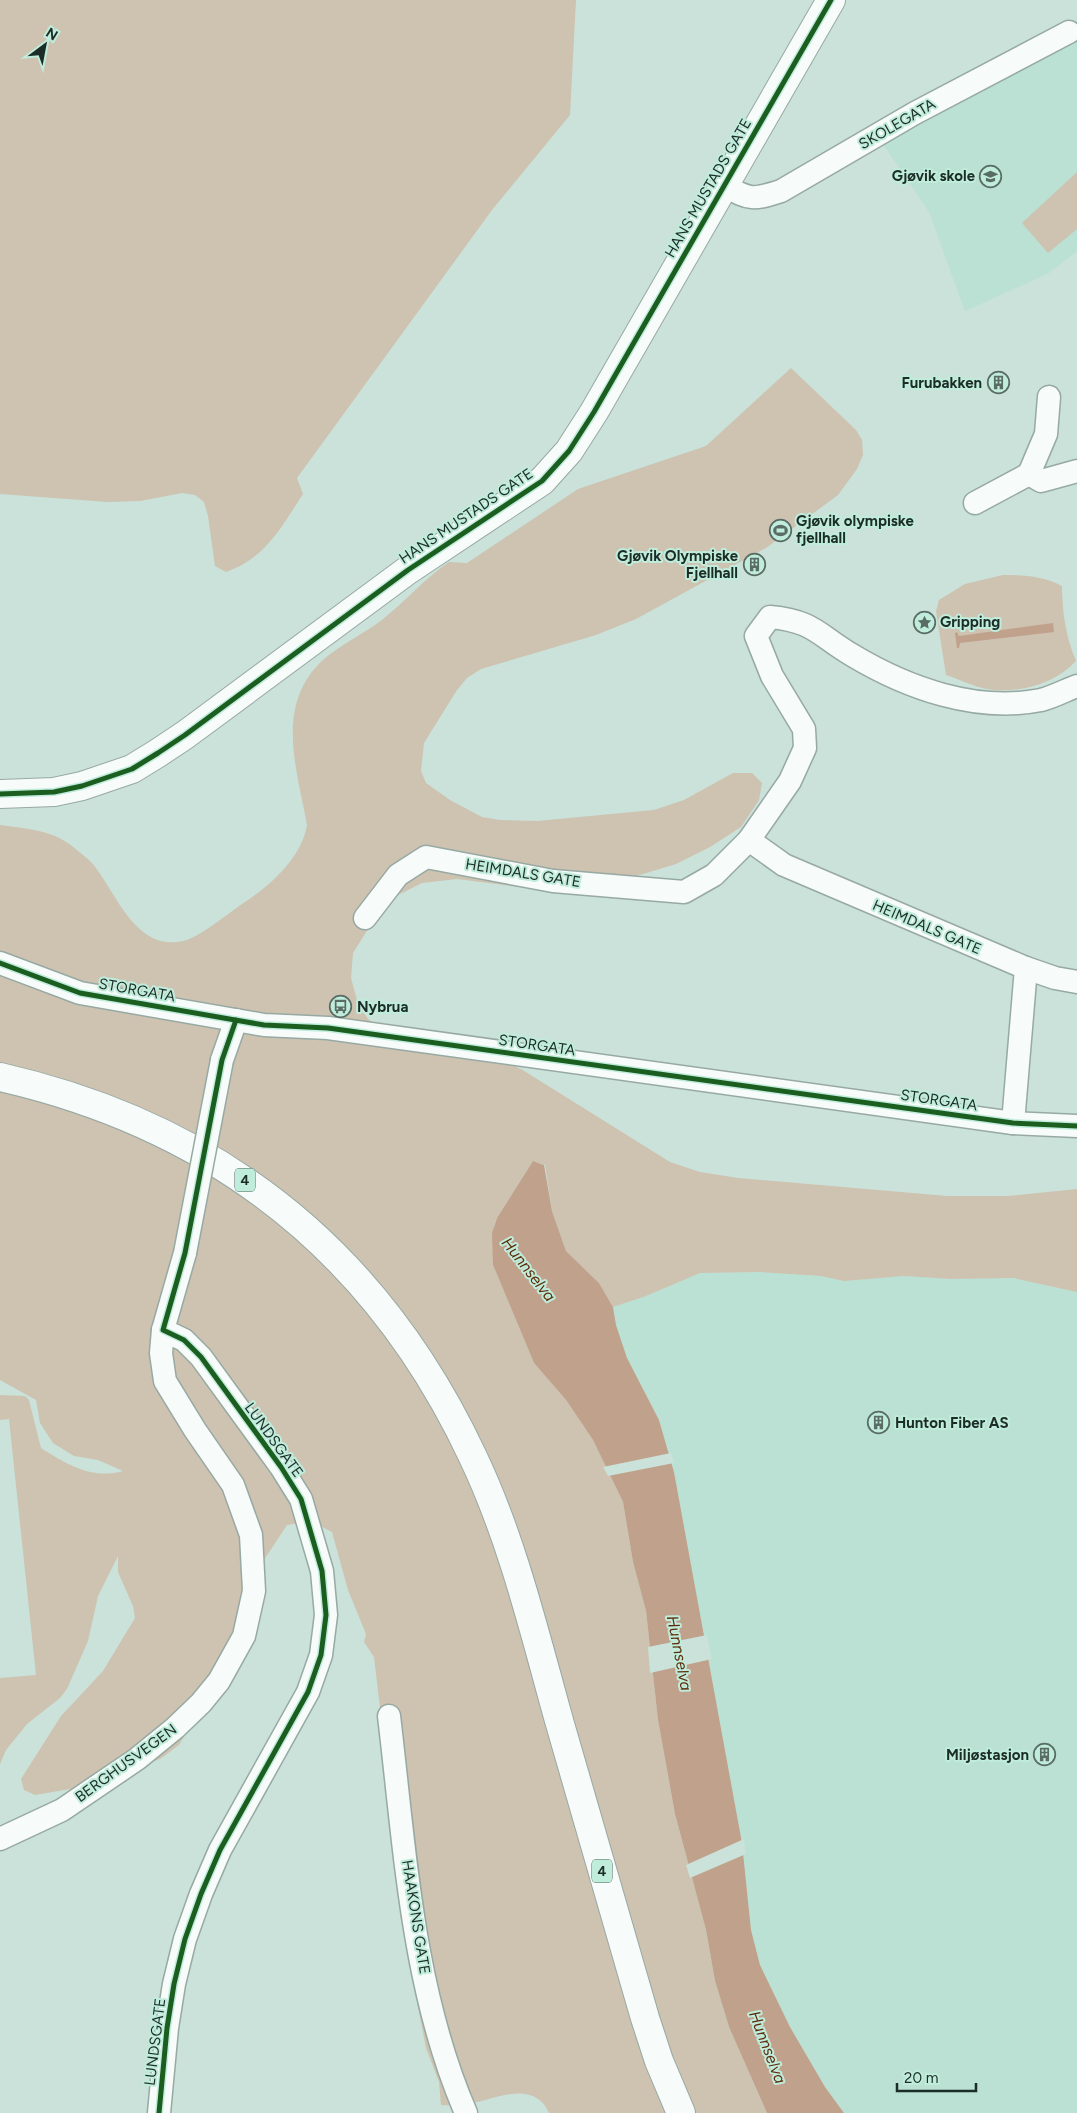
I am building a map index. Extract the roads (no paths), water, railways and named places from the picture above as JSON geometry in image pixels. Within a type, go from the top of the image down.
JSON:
[{"type":"main road","name":"HANS MUSTADS GATE","points":[[0,794],[54,792],[110,778],[132,769],[185,735],[408,570],[542,481],[580,435],[831,0]]},
{"type":"main road","name":"4","points":[[0,1077],[78,1097],[118,1112],[205,1154],[237,1174],[293,1216],[323,1244],[384,1311],[417,1358],[451,1412],[474,1458],[506,1541],[645,2018],[681,2113]]},
{"type":"street","name":"SKOLEGATA","points":[[725,186],[742,195],[757,199],[781,191],[915,113],[1069,32]]},
{"type":"street","points":[[976,503],[1029,474],[1046,434],[1049,397]]},
{"type":"street","points":[[1029,474],[1041,481],[1077,471]]},
{"type":"street","name":"HEIMDALS GATE","points":[[365,918],[398,875],[426,857],[554,881],[684,892],[714,875],[749,840],[790,781],[802,756],[806,739],[804,729],[772,676],[756,636],[770,617],[793,619],[817,629],[845,651],[885,675],[959,700],[1004,704],[1042,700],[1077,686]]},
{"type":"street","name":"HEIMDALS GATE","points":[[749,840],[784,865],[1026,968],[1055,978],[1077,982]]},
{"type":"street","name":"STORGATA","points":[[0,963],[80,993],[264,1025],[328,1028],[1013,1123],[1077,1126]]},
{"type":"street","points":[[1013,1123],[1026,968]]},
{"type":"street","points":[[164,1330],[184,1253],[222,1060],[236,1020]]},
{"type":"street","name":"BERGHUSVEGEN","points":[[0,1839],[62,1810],[137,1759],[175,1728],[201,1703],[219,1681],[244,1636],[254,1592],[251,1535],[233,1485],[194,1430],[165,1381],[161,1353],[164,1330]]},
{"type":"street","name":"LUNDSGATE","points":[[160,2113],[170,2010],[188,1930],[220,1850],[308,1692],[321,1655],[326,1615],[322,1571],[302,1499],[201,1357],[184,1340],[164,1330]]},
{"type":"street","name":"HAAKONS GATE","points":[[390,1716],[409,1890],[419,1950],[437,2029],[466,2113]]},
{"type":"water","points":[[1053,623],[1054,632],[960,643],[959,648],[957,648],[955,633],[957,632],[959,636]]},
{"type":"water","name":"Hunnselva","points":[[533,1161],[544,1165],[552,1211],[566,1251],[599,1283],[613,1307],[616,1325],[627,1358],[659,1420],[674,1472],[742,1843],[751,1930],[760,1965],[790,2027],[825,2087],[844,2113],[767,2113],[729,2027],[715,1981],[706,1930],[675,1814],[658,1720],[646,1611],[633,1562],[623,1502],[593,1440],[566,1400],[534,1363],[493,1265],[492,1233],[497,1218]]},
{"type":"place","name":"Gjøvik skole","points":[[991,176]]},
{"type":"place","name":"Furubakken","points":[[998,383]]},
{"type":"place","name":"Gjøvik olympiske fjellhall","points":[[780,530]]},
{"type":"place","name":"Gjøvik Olympiske Fjellhall","points":[[754,565]]},
{"type":"place","name":"Gripping","points":[[924,622]]},
{"type":"place","name":"Nybrua","points":[[341,1007]]},
{"type":"place","name":"Hunton Fiber AS","points":[[879,1423]]},
{"type":"place","name":"Miljøstasjon","points":[[1045,1755]]}]
